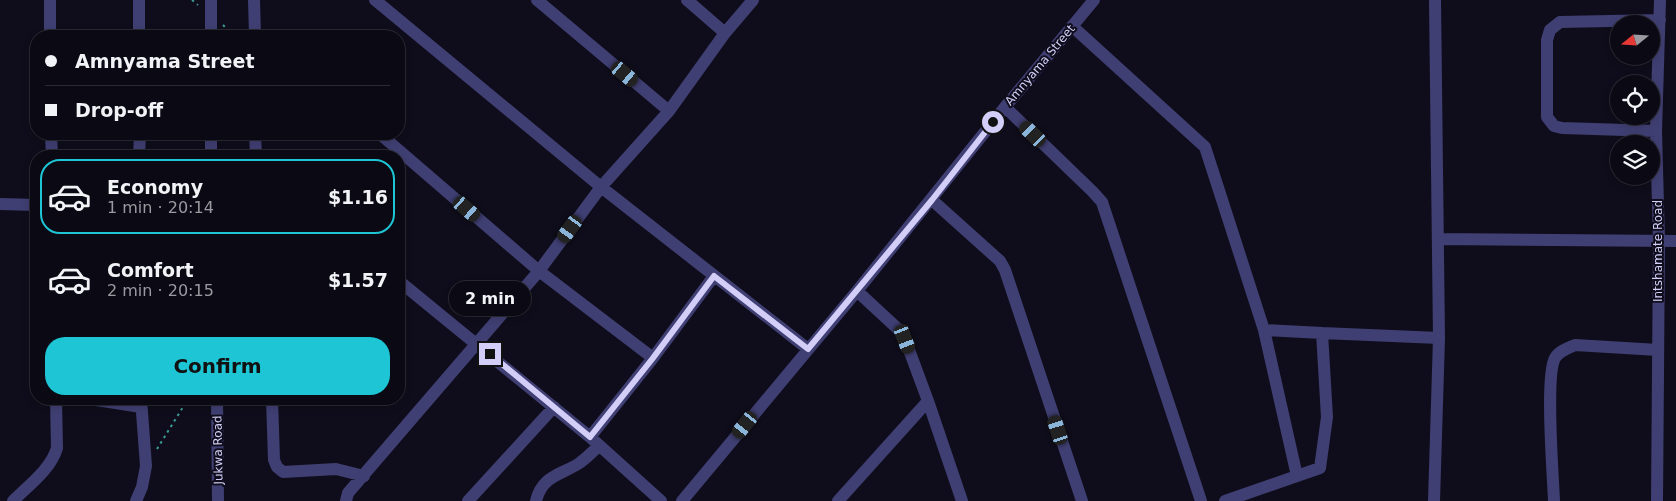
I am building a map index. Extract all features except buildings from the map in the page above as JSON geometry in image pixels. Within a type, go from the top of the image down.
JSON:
[{"type":"street","points":[[50,0],[50,30]]},
{"type":"street","points":[[138,0],[139,30]]},
{"type":"street","points":[[211,0],[211,30]]},
{"type":"street","points":[[254,0],[255,30]]},
{"type":"street","points":[[375,0],[600,186],[808,349]]},
{"type":"street","points":[[537,0],[669,111]]},
{"type":"street","points":[[687,0],[725,33]]},
{"type":"street","points":[[346,501],[348,494],[539,271],[600,186],[669,111],[725,33],[753,0]]},
{"type":"street","name":"Amnyama Street","points":[[682,501],[932,200],[1005,107],[1094,0]]},
{"type":"street","points":[[1434,501],[1439,338],[1435,0]]},
{"type":"street","name":"Intshamate Road","points":[[1660,0],[1660,15]]},
{"type":"street","points":[[1610,21],[1560,22],[1550,30],[1547,40],[1547,118],[1554,126],[1562,128],[1656,132]]},
{"type":"street","points":[[1072,26],[1205,148],[1264,330],[1297,476]]},
{"type":"street","name":"Intshamate Road","points":[[1657,501],[1659,242],[1656,132],[1658,65]]},
{"type":"street","points":[[1005,107],[1102,202],[1202,501]]},
{"type":"street","points":[[387,140],[399,150]]},
{"type":"street","points":[[405,156],[539,271],[653,358]]},
{"type":"street","points":[[932,200],[1000,261],[1006,270],[1082,501]]},
{"type":"street","points":[[0,204],[30,205]]},
{"type":"street","points":[[1438,239],[1676,241]]},
{"type":"street","points":[[536,501],[541,488],[551,478],[578,464],[714,276]]},
{"type":"street","points":[[405,286],[595,441],[661,501]]},
{"type":"street","points":[[857,291],[902,334],[928,401],[962,501]]},
{"type":"street","points":[[1264,330],[1439,338]]},
{"type":"street","points":[[1225,501],[1320,468],[1327,417],[1322,333]]},
{"type":"street","points":[[1554,501],[1550,399],[1551,376],[1555,358],[1563,350],[1575,345],[1658,350]]},
{"type":"street","points":[[838,501],[928,401]]},
{"type":"street","points":[[14,501],[49,464],[54,456],[57,448],[56,405]]},
{"type":"street","points":[[136,501],[142,487],[146,466],[141,405]]},
{"type":"street","name":"Jukwa Road","points":[[217,405],[218,501]]},
{"type":"street","points":[[272,405],[274,460],[277,467],[283,472],[336,469],[364,476]]},
{"type":"street","points":[[468,501],[554,407]]},
{"type":"path","points":[[157,449],[184,405]]},
{"type":"route","points":[[490,354],[590,437],[653,358],[714,276],[808,349],[932,200],[993,122]]}]
